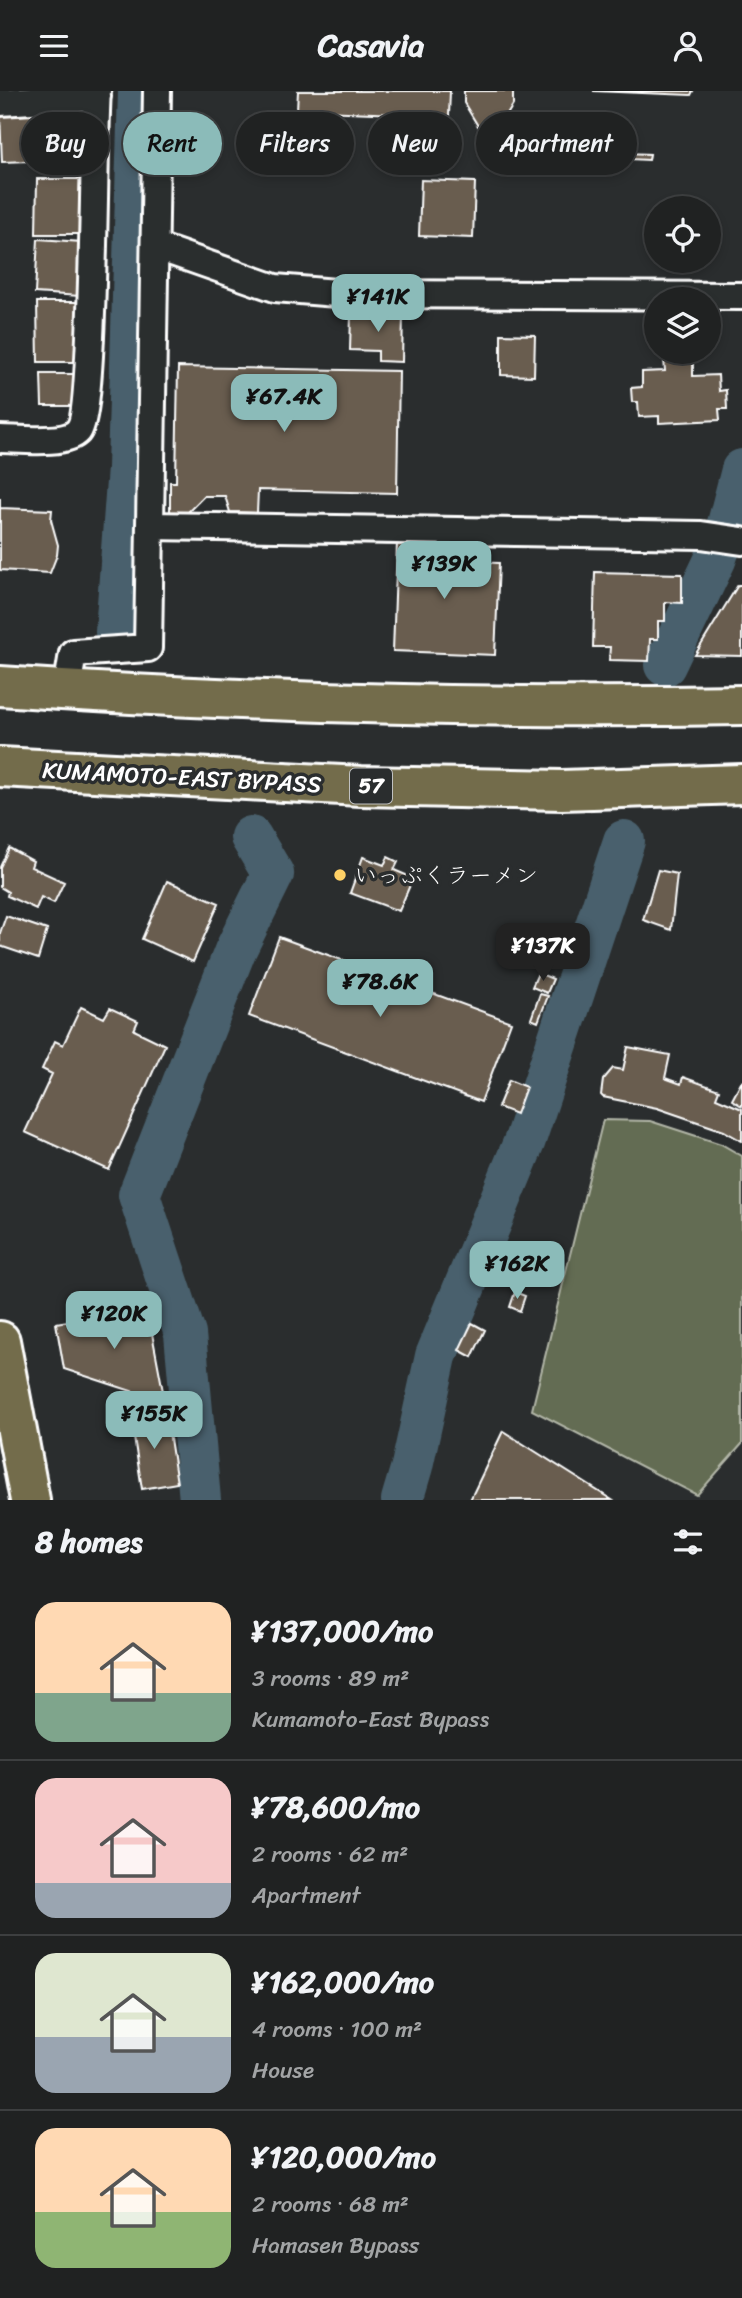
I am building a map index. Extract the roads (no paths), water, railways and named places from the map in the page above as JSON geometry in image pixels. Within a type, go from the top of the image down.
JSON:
[{"type":"highway","points":[[0,686],[243,701],[546,708],[742,705]]},
{"type":"highway","name":"KUMAMOTO-EAST BYPASS","points":[[0,767],[360,786],[562,790],[742,784]]},
{"type":"highway","points":[[0,1341],[30,1500]]},
{"type":"street","points":[[67,690],[74,653],[148,648],[157,91]]},
{"type":"street","points":[[0,102],[97,94],[89,353],[84,419],[78,432],[63,439],[0,439]]},
{"type":"street","points":[[155,246],[275,288],[349,294],[742,296]]},
{"type":"street","points":[[150,526],[701,535],[742,541]]},
{"type":"waterway","points":[[116,632],[128,468],[139,91]]},
{"type":"waterway","points":[[665,665],[715,560],[728,524],[742,470]]},
{"type":"waterway","points":[[200,1500],[185,1334],[139,1195],[235,951],[273,874],[251,837]]},
{"type":"waterway","points":[[402,1500],[436,1356],[525,1140],[624,841]]},
{"type":"place","name":"いっぷくラーメン","points":[[340,875]]}]
